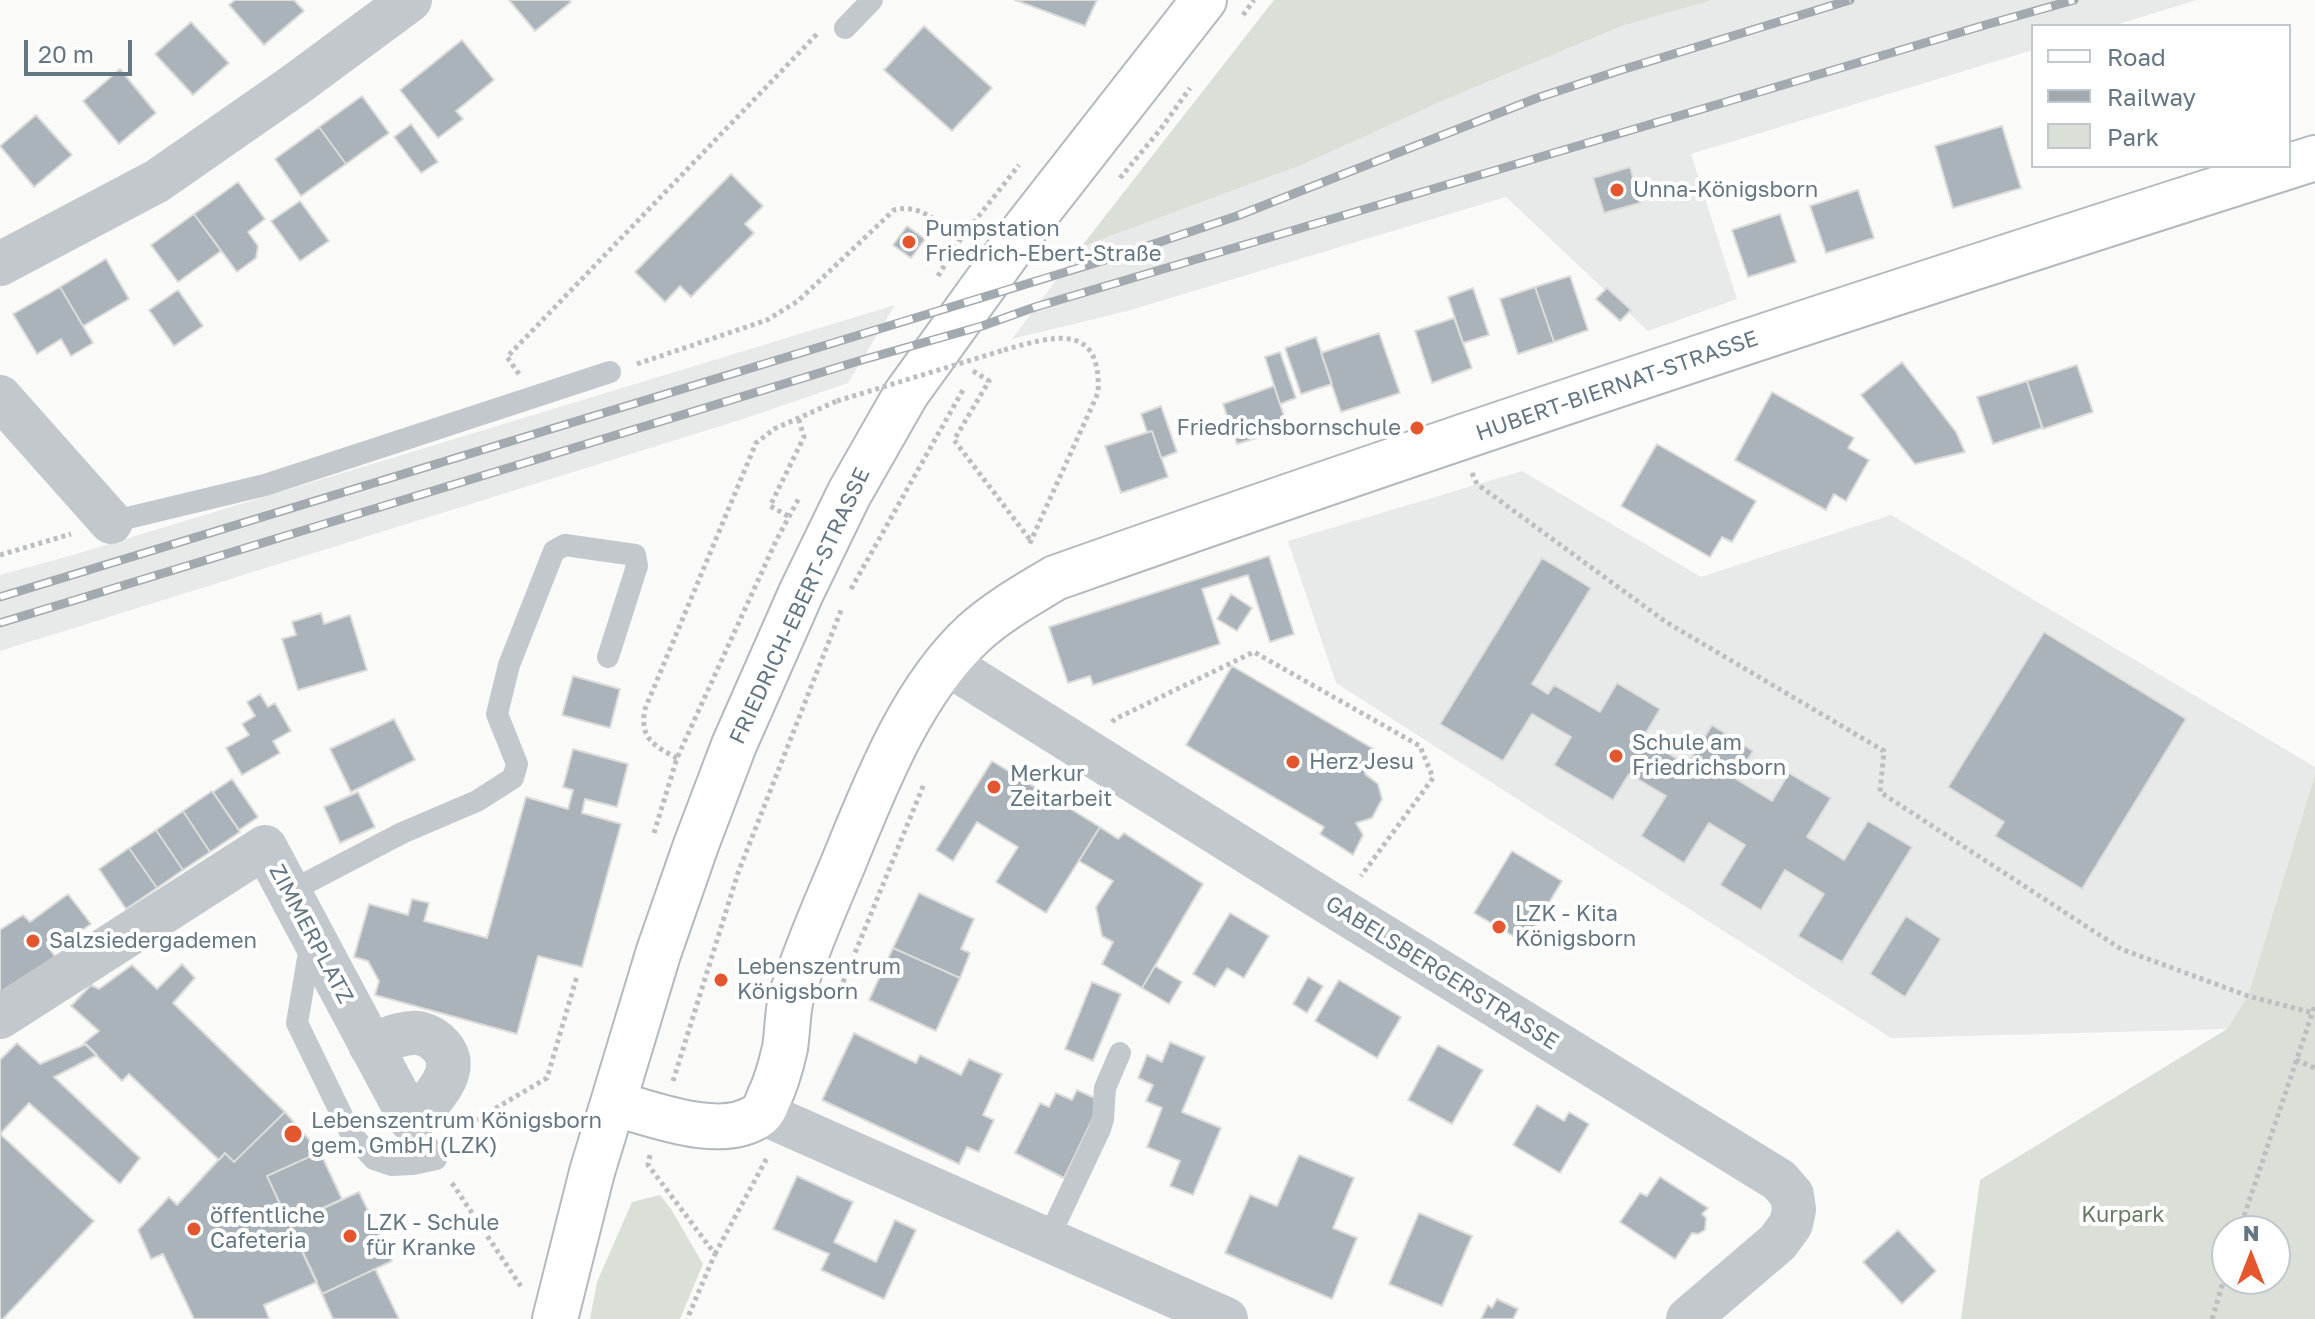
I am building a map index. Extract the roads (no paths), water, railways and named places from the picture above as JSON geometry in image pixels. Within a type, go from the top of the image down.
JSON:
[{"type":"street","points":[[0,264],[157,181],[410,0]]},
{"type":"street","name":"FRIEDRICH-EBERT-STRASSE","points":[[541,1307],[592,1172],[658,954],[734,745],[801,593],[849,494],[906,394],[1024,230],[1141,82],[1220,12]]},
{"type":"street","name":"HUBERT-BIERNAT-STRASSE","points":[[2291,166],[2315,158]]},
{"type":"street","name":"HUBERT-BIERNAT-STRASSE","points":[[946,663],[974,633],[1016,601],[1055,578],[1974,266],[2283,168]]},
{"type":"street","points":[[0,397],[111,522]]},
{"type":"street","points":[[613,1103],[700,1125],[740,1126],[762,1113],[775,1085],[791,999],[806,952],[887,763],[920,700],[946,663]]},
{"type":"street","name":"GABELSBERGERSTRASSE","points":[[946,663],[1779,1180],[1792,1195],[1794,1210],[1791,1224],[1778,1242],[1688,1319]]},
{"type":"street","name":"ZIMMERPLATZ","points":[[0,1017],[265,847],[370,1045],[417,1114]]},
{"type":"street","points":[[370,1045],[418,1033],[444,1048],[449,1063],[448,1072],[442,1085],[417,1114]]},
{"type":"street","points":[[762,1113],[1226,1319]]},
{"type":"lane","points":[[845,28],[872,0]]},
{"type":"lane","points":[[111,522],[265,485],[610,372]]},
{"type":"lane","points":[[289,892],[402,833],[477,801],[513,778],[517,764],[497,714],[509,665],[554,551],[565,545],[635,555],[637,566],[608,657]]},
{"type":"lane","points":[[312,936],[297,1023],[351,1134],[374,1159],[392,1165],[436,1159],[417,1114]]},
{"type":"lane","points":[[1048,1239],[1100,1129],[1105,1088],[1120,1053]]},
{"type":"railway","points":[[0,597],[1115,257],[1237,216],[1537,98],[1850,0]]},
{"type":"railway","points":[[0,623],[982,326],[1035,307],[2074,0]]},
{"type":"place","name":"Unna-Königsborn","points":[[1617,190]]},
{"type":"place","name":"Pumpstation Friedrich-Ebert-Straße","points":[[909,242]]},
{"type":"place","name":"Friedrichsbornschule","points":[[1417,428]]},
{"type":"place","name":"Schule am Friedrichsborn","points":[[1616,756]]},
{"type":"place","name":"Herz Jesu","points":[[1293,762]]},
{"type":"place","name":"Merkur Zeitarbeit","points":[[994,787]]},
{"type":"place","name":"LZK - Kita Königsborn","points":[[1499,927]]},
{"type":"place","name":"Salzsiedergademen","points":[[33,941]]},
{"type":"place","name":"Lebenszentrum Königsborn","points":[[721,980]]},
{"type":"place","name":"Lebenszentrum Königsborn gem. GmbH (LZK)","points":[[293,1134]]},
{"type":"place","name":"öffentliche Cafeteria","points":[[194,1229]]},
{"type":"place","name":"LZK - Schule für Kranke","points":[[350,1236]]},
{"type":"park label","name":"Kurpark","points":[[2123,1215]]}]
